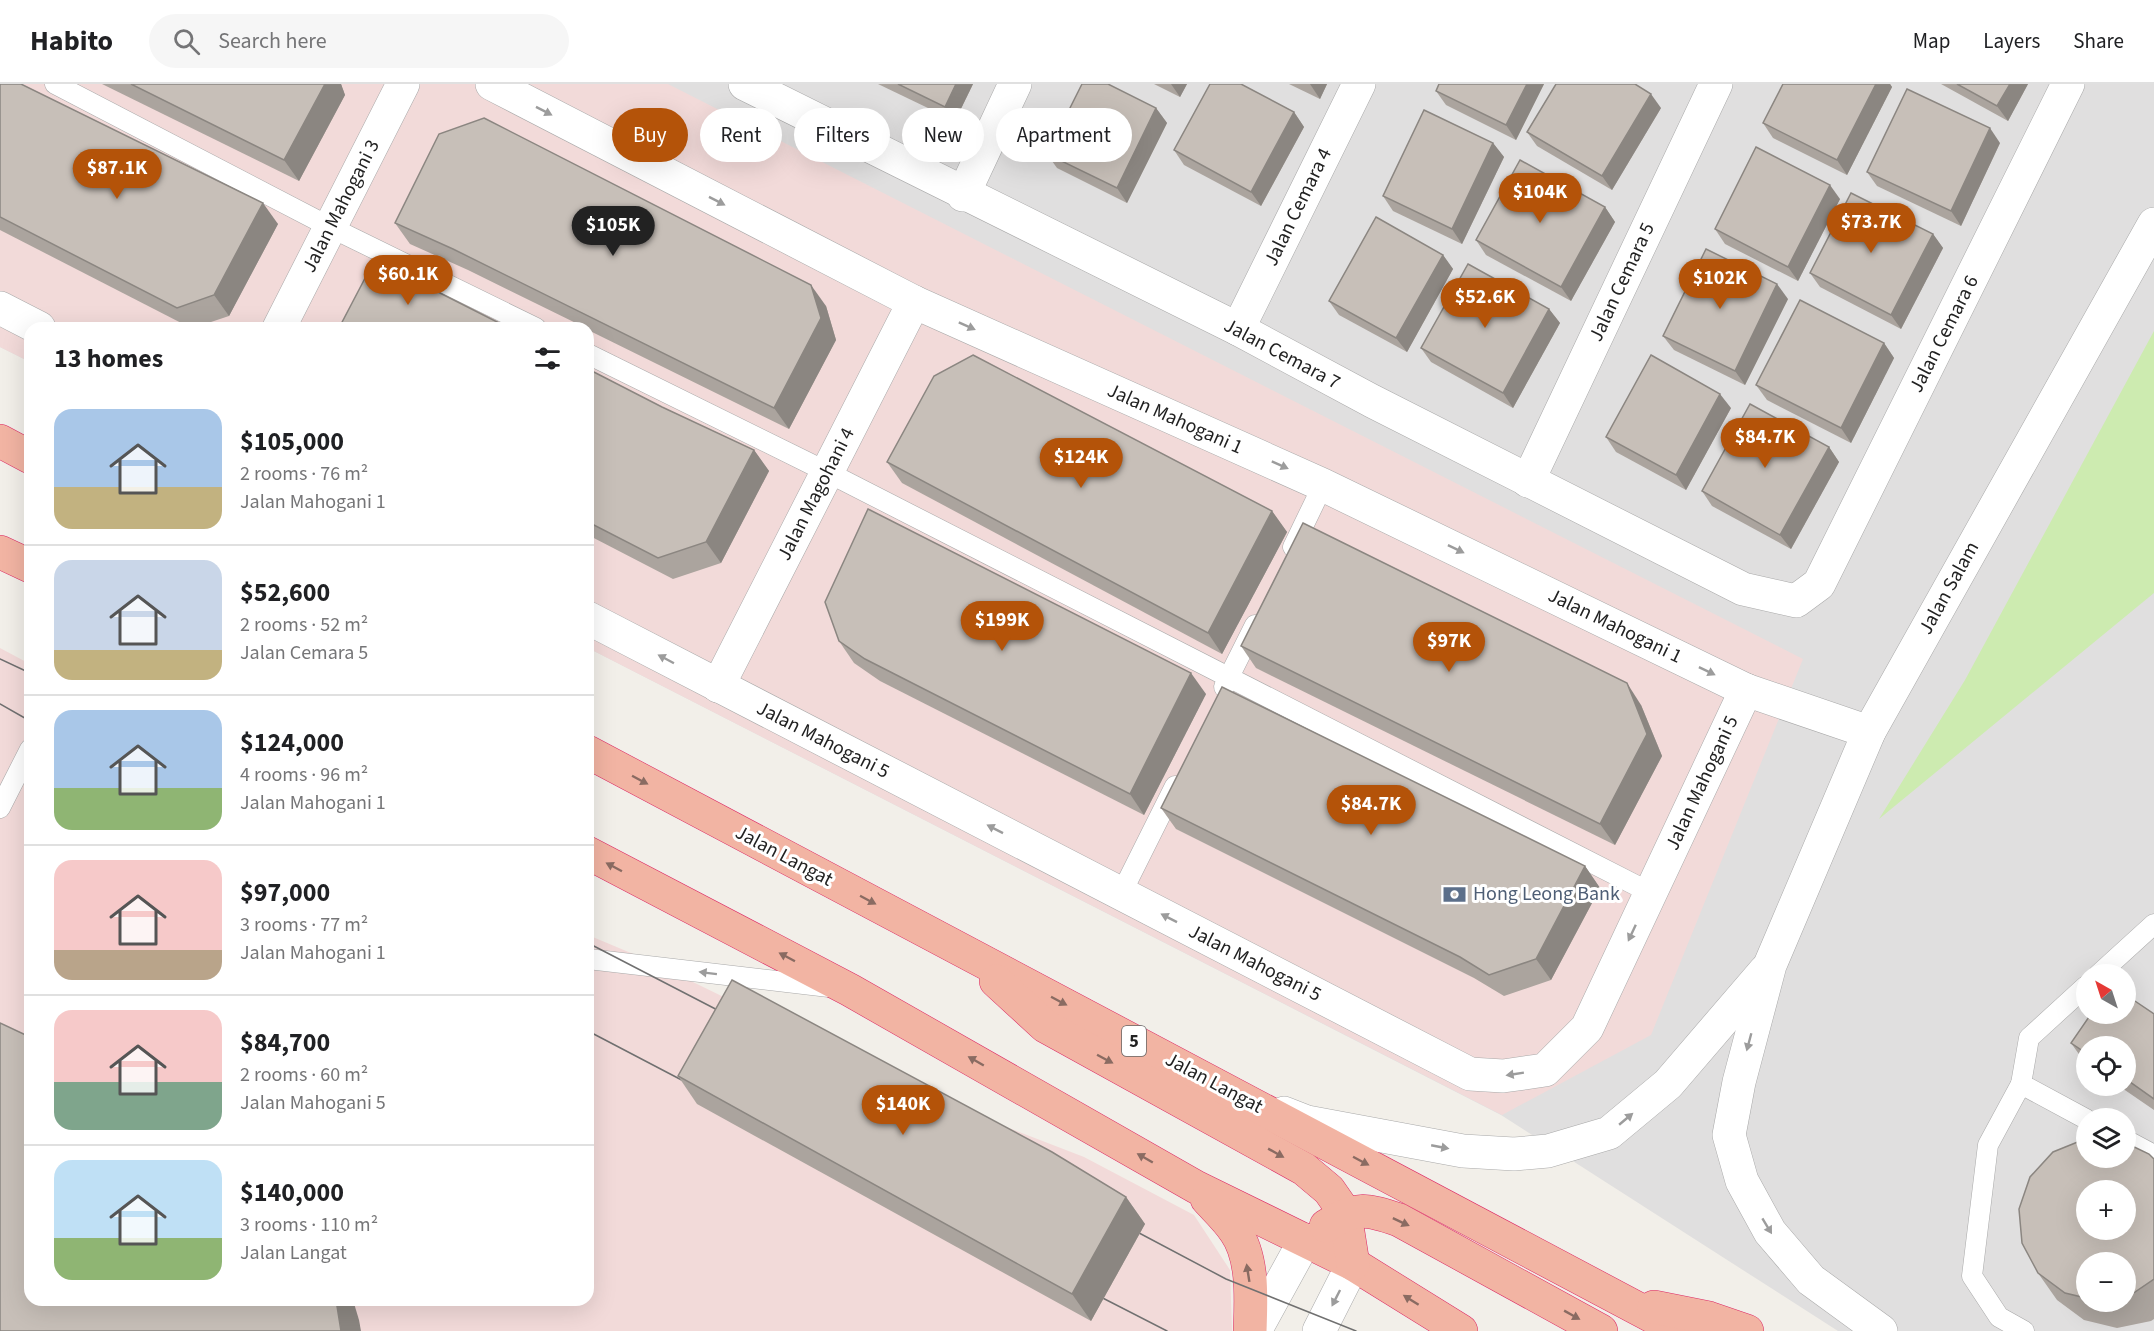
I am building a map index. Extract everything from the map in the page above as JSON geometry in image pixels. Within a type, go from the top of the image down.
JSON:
[{"type":"highway","points":[[0,441],[24,454]]},
{"type":"highway","points":[[0,552],[24,563]]},
{"type":"highway","name":"Jalan Langat","points":[[594,755],[1680,1331]]},
{"type":"highway","points":[[594,856],[850,990],[1196,1187],[1353,1264],[1461,1331]]},
{"type":"highway","name":"5","points":[[959,948],[1045,1026],[1304,1169],[1329,1190],[1345,1213]]},
{"type":"highway","points":[[1196,1187],[1236,1232],[1240,1242],[1252,1294],[1250,1331]]},
{"type":"highway","points":[[1305,1240],[1345,1213],[1366,1209],[1399,1220],[1601,1331]]},
{"type":"highway","points":[[1345,1213],[1353,1264]]},
{"type":"highway","points":[[1625,1302],[1709,1318],[1747,1331]]},
{"type":"street","name":"Jalan Mahogani 3","points":[[282,322],[403,84]]},
{"type":"street","name":"Jalan Mahogani 1","points":[[492,84],[914,302],[1323,484],[1746,690],[1869,732]]},
{"type":"street","name":"Jalan Cemara 7","points":[[745,84],[963,195],[1238,329],[1528,481],[1743,590],[1796,601],[1819,584]]},
{"type":"street","points":[[963,195],[1015,84]]},
{"type":"street","name":"Jalan Cemara 4","points":[[1238,329],[1359,84]]},
{"type":"street","name":"Jalan Cemara 5","points":[[1528,481],[1716,84]]},
{"type":"street","name":"Jalan Cemara 6","points":[[1819,584],[2068,84]]},
{"type":"street","name":"Jalan Salam","points":[[1770,965],[1869,732],[2154,224]]},
{"type":"street","name":"Jalan Magohani 4","points":[[718,686],[914,302]]},
{"type":"street","points":[[0,308],[27,322]]},
{"type":"street","name":"Jalan Mahogani 5","points":[[594,621],[1470,1074],[1503,1076],[1545,1070],[1587,1028],[1746,690]]},
{"type":"street","points":[[1241,1098],[1307,1122],[1463,1151],[1514,1154],[1548,1151],[1609,1133],[1668,1084],[1770,965]]},
{"type":"street","points":[[1770,965],[1739,1082],[1729,1135],[1742,1181],[1770,1232],[1811,1280],[1881,1331]]},
{"type":"street","points":[[1256,1331],[1305,1240]]},
{"type":"street","points":[[1319,1331],[1353,1264]]},
{"type":"lane","points":[[55,84],[330,227],[525,322]]},
{"type":"lane","points":[[594,357],[827,472],[1651,893]]},
{"type":"lane","points":[[1287,560],[1323,484]]},
{"type":"lane","points":[[1214,708],[1266,603]]},
{"type":"lane","points":[[0,808],[24,761]]},
{"type":"lane","points":[[1121,894],[1183,770]]},
{"type":"lane","points":[[2110,964],[2154,924]]},
{"type":"lane","points":[[594,960],[850,990]]},
{"type":"lane","points":[[2024,1331],[1999,1317],[1972,1276],[1988,1145],[2021,1084],[2029,1038],[2076,995]]},
{"type":"lane","points":[[2021,1084],[2076,1114]]},
{"type":"lane","points":[[2136,1145],[2154,1155]]},
{"type":"shaded area","points":[[0,84],[2154,84],[2154,1331],[1838,1331],[1501,1115],[594,651],[594,322],[24,322],[24,359],[0,347]]},
{"type":"shaded area","points":[[0,84],[668,84],[715,108],[700,108],[700,162],[782,162],[782,142],[794,148],[794,162],[822,162],[1803,659],[1651,1035],[1502,1115],[594,651],[594,322],[24,322],[24,359],[0,347]]},
{"type":"shaded area","points":[[0,648],[24,661],[24,1306],[594,1306],[594,938],[650,961],[924,1095],[1084,1157],[1194,1215],[1230,1270],[1232,1331],[0,1331]]},
{"type":"green space","points":[[2154,331],[2154,593],[1879,819],[1965,680]]},
{"type":"building","points":[[0,84],[21,84],[263,203],[214,295],[177,308],[0,217]]},
{"type":"building","points":[[131,84],[325,84],[284,160]]},
{"type":"building","points":[[898,84],[956,84],[945,107]]},
{"type":"building","points":[[1082,84],[1108,84],[1156,108],[1132,157],[1132,108],[1070,108]]},
{"type":"building","points":[[1210,84],[1241,84],[1294,112],[1251,192],[1174,150]]},
{"type":"building","points":[[1439,84],[1527,84],[1506,125],[1436,91]]},
{"type":"building","points":[[1556,84],[1635,84],[1651,94],[1602,176],[1527,132]]},
{"type":"building","points":[[1783,84],[1876,84],[1837,160],[1763,123]]},
{"type":"building","points":[[1957,84],[2010,84],[1997,106]]},
{"type":"building","points":[[1907,89],[1990,128],[1951,211],[1867,172]]},
{"type":"building","points":[[1424,110],[1493,143],[1452,229],[1383,196]]},
{"type":"building","points":[[484,118],[811,285],[821,318],[774,408],[453,249],[395,223],[439,134]]},
{"type":"building","points":[[1756,147],[1830,185],[1788,267],[1715,229]]},
{"type":"building","points":[[1520,160],[1605,207],[1561,287],[1476,240]]},
{"type":"building","points":[[1063,162],[1130,162],[1117,188]]},
{"type":"building","points":[[1851,193],[1933,234],[1891,315],[1810,273]]},
{"type":"building","points":[[1376,217],[1443,255],[1396,338],[1329,301]]},
{"type":"building","points":[[1706,249],[1777,284],[1735,371],[1663,336]]},
{"type":"building","points":[[373,263],[497,322],[342,322]]},
{"type":"building","points":[[1468,264],[1549,309],[1503,393],[1421,348]]},
{"type":"building","points":[[1800,300],[1884,343],[1841,428],[1756,385]]},
{"type":"building","points":[[973,355],[1272,511],[1208,633],[887,462],[934,376]]},
{"type":"building","points":[[1651,355],[1720,394],[1676,475],[1606,437]]},
{"type":"building","points":[[594,372],[754,450],[706,542],[658,558],[594,525]]},
{"type":"building","points":[[1750,404],[1829,447],[1780,535],[1702,491]]},
{"type":"building","points":[[868,509],[1191,673],[1130,794],[865,659],[839,641],[825,602]]},
{"type":"building","points":[[1303,523],[1627,683],[1647,734],[1600,824],[1241,646]]},
{"type":"building","points":[[1222,687],[1585,866],[1536,959],[1489,975],[1460,957],[1161,808]]},
{"type":"building","points":[[732,980],[1052,1152],[1126,1197],[1072,1294],[678,1076]]},
{"type":"building","points":[[2136,1002],[2154,1014],[2154,1099],[2136,1086],[2136,1036],[2076,1036],[2076,1046],[2071,1043],[2084,1024],[2136,1024]]},
{"type":"building","points":[[0,1023],[24,1034],[24,1306],[337,1306],[341,1331],[0,1331]]},
{"type":"building","points":[[2076,1143],[2076,1168],[2136,1168],[2136,1148],[2149,1154],[2154,1159],[2154,1279],[2136,1291],[2136,1252],[2076,1252],[2076,1296],[2065,1293],[2038,1273],[2022,1243],[2019,1209],[2030,1177],[2053,1152]]},
{"type":"tram line","points":[[0,659],[24,670]]},
{"type":"tram line","points":[[0,704],[24,718]]},
{"type":"tram line","points":[[594,946],[729,1016]]},
{"type":"tram line","points":[[594,1034],[695,1087]]},
{"type":"tram line","points":[[1124,1225],[1226,1279],[1356,1331]]},
{"type":"tram line","points":[[1089,1291],[1167,1331]]},
{"type":"place","name":"Hong Leong Bank","points":[[1455,894]]}]
